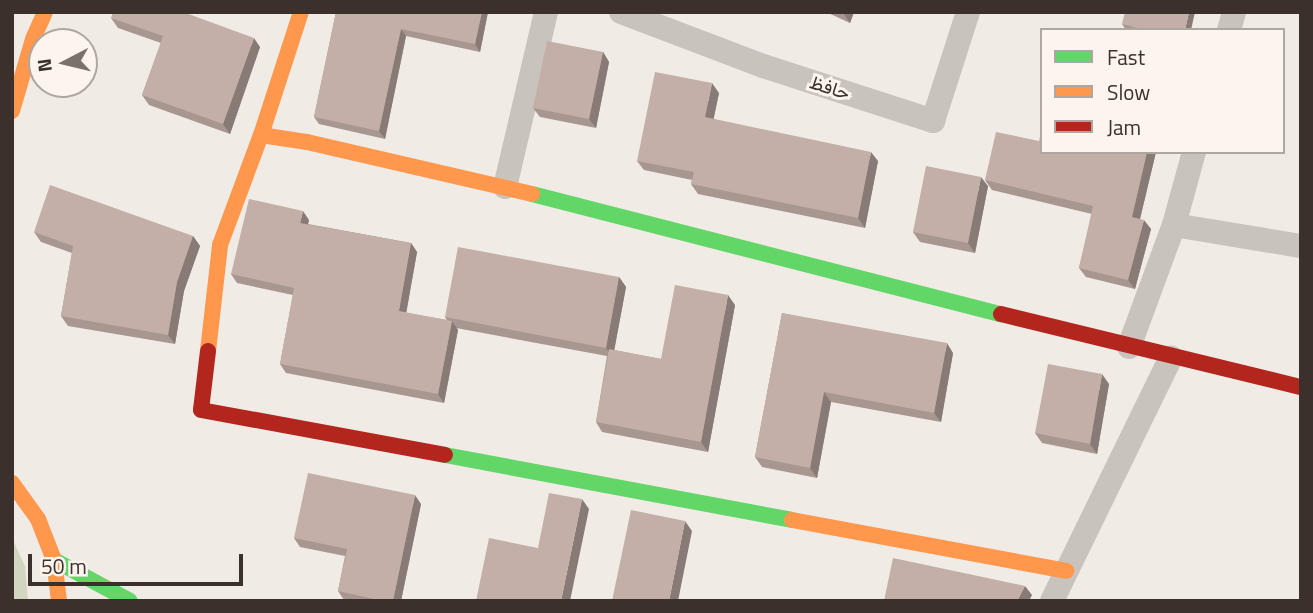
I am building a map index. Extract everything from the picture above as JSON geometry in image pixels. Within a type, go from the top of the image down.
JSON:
[{"type":"street","points":[[12,111],[33,39],[45,12]]},
{"type":"street","points":[[301,12],[261,135],[220,245],[201,410],[1066,571]]},
{"type":"street","points":[[505,187],[546,12]]},
{"type":"street","name":"حافظ","points":[[621,12],[763,66],[933,121],[968,12]]},
{"type":"street","points":[[261,135],[307,142],[505,187],[1129,347],[1301,387]]},
{"type":"street","points":[[1129,347],[1174,225],[1193,154]]},
{"type":"street","points":[[1174,225],[1301,246]]},
{"type":"street","points":[[1052,601],[1171,357]]},
{"type":"street","points":[[12,482],[38,519],[54,560],[59,601]]},
{"type":"street","points":[[54,560],[130,601]]},
{"type":"green space","points":[[12,538],[25,566],[28,601],[12,601]]},
{"type":"building","points":[[113,12],[183,12],[254,38],[223,124],[142,95],[163,36],[111,18]]},
{"type":"building","points":[[336,12],[482,12],[475,44],[401,29],[379,131],[314,117]]},
{"type":"building","points":[[1125,12],[1189,12],[1185,28],[1137,28],[1122,24]]},
{"type":"building","points":[[547,41],[603,52],[589,119],[533,108]]},
{"type":"building","points":[[655,72],[712,83],[705,117],[871,152],[858,218],[691,184],[694,172],[637,161]]},
{"type":"building","points":[[996,132],[1039,141],[1040,137],[1040,154],[1147,154],[1132,217],[1144,220],[1128,280],[1079,268],[1093,206],[985,180]]},
{"type":"building","points":[[926,166],[981,177],[968,243],[913,232]]},
{"type":"building","points":[[50,185],[193,236],[177,282],[168,335],[61,316],[73,246],[34,232]]},
{"type":"building","points":[[249,199],[303,211],[300,223],[411,243],[399,311],[452,321],[438,394],[280,364],[294,288],[231,274]]},
{"type":"building","points":[[458,247],[619,277],[606,348],[445,317]]},
{"type":"building","points":[[675,285],[728,295],[701,442],[596,422],[609,349],[661,359]]},
{"type":"building","points":[[782,313],[947,343],[934,413],[824,392],[810,468],[755,457]]},
{"type":"building","points":[[1048,364],[1102,374],[1090,444],[1035,433]]},
{"type":"building","points":[[308,473],[415,495],[393,601],[338,591],[347,549],[294,538]]},
{"type":"building","points":[[549,493],[582,499],[561,601],[476,601],[489,538],[538,548]]},
{"type":"building","points":[[631,510],[685,521],[669,601],[612,601]]},
{"type":"building","points":[[893,558],[1025,586],[1017,601],[884,601]]},
{"type":"traffic: fast","points":[[532,194],[1001,314]]},
{"type":"traffic: fast","points":[[445,455],[792,520]]},
{"type":"traffic: fast","points":[[54,560],[130,601]]},
{"type":"traffic: slow","points":[[12,111],[33,39],[45,12]]},
{"type":"traffic: slow","points":[[208,351],[220,245],[261,135],[301,12]]},
{"type":"traffic: slow","points":[[261,135],[307,142],[532,194]]},
{"type":"traffic: slow","points":[[12,483],[38,519],[54,560],[59,601]]},
{"type":"traffic: slow","points":[[792,520],[1066,571]]},
{"type":"traffic: jam","points":[[1001,314],[1301,387]]},
{"type":"traffic: jam","points":[[208,351],[201,410],[445,455]]}]
